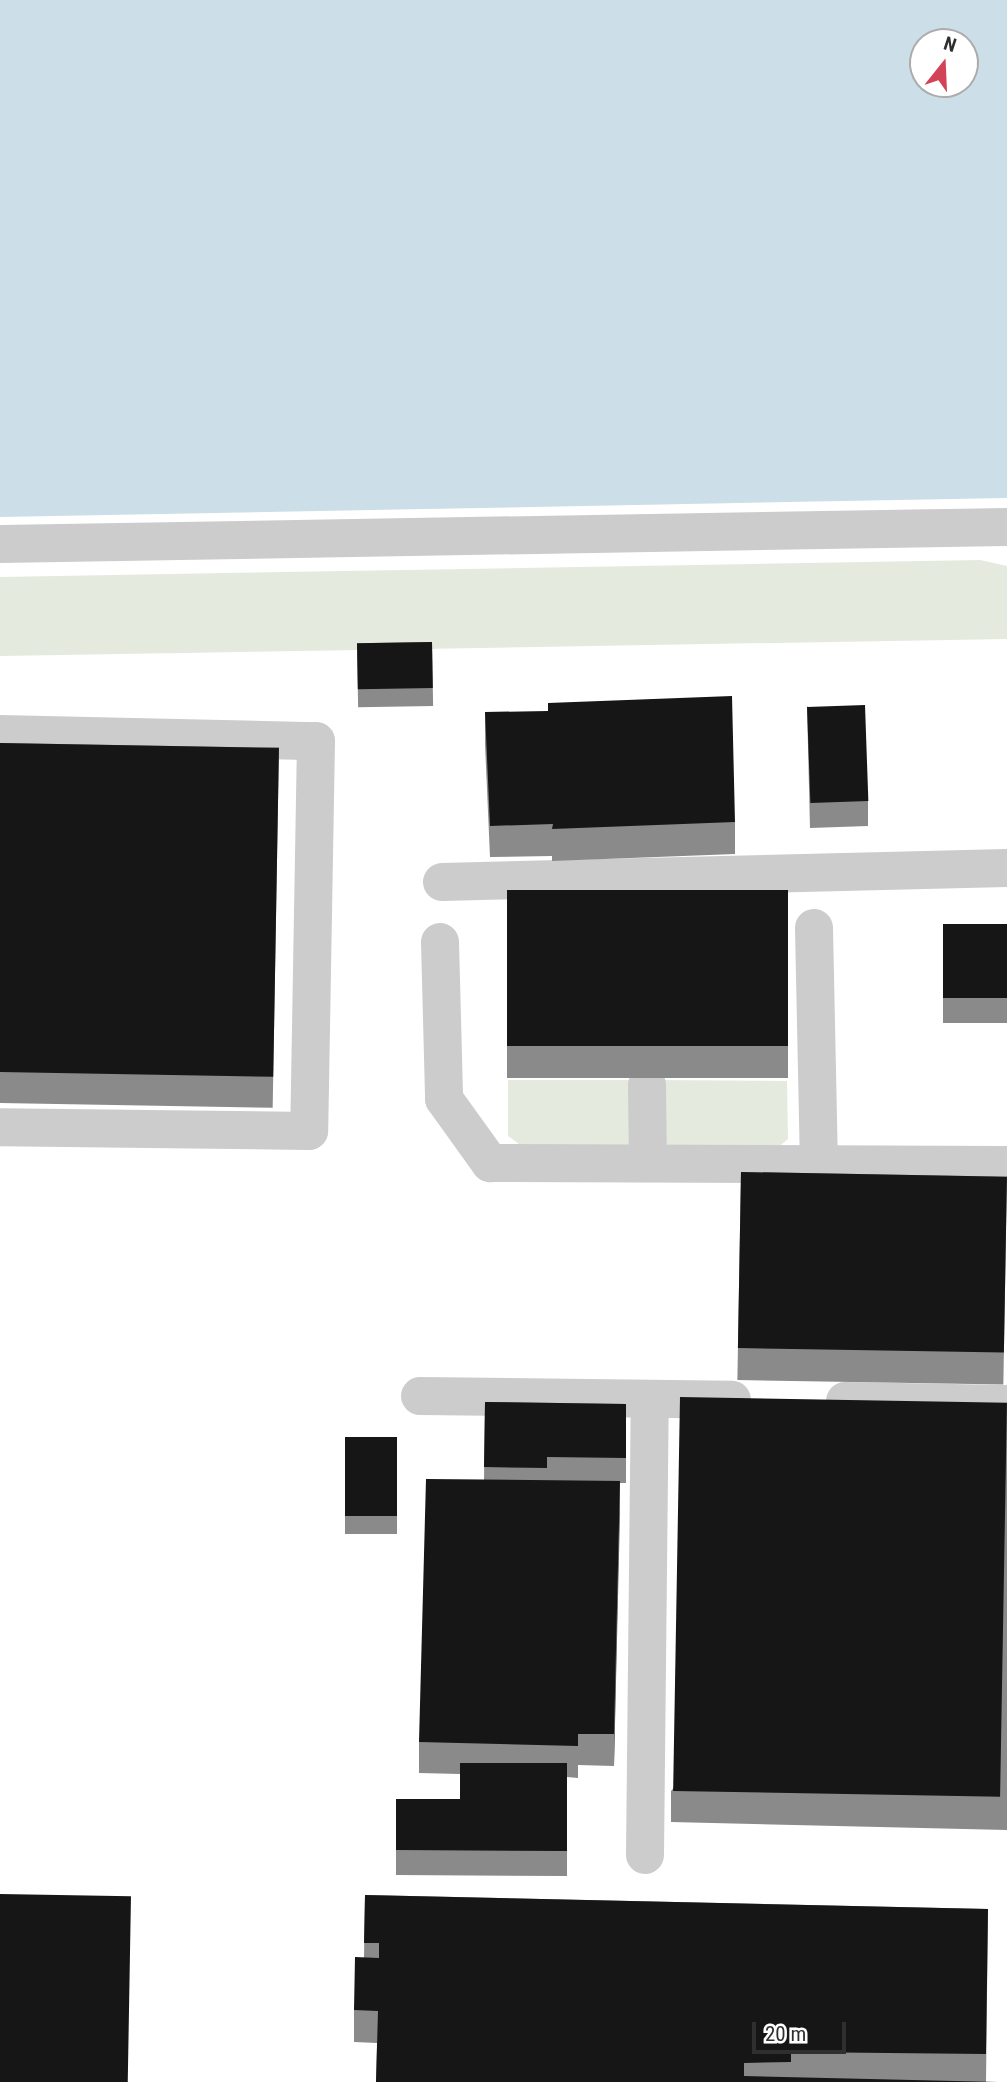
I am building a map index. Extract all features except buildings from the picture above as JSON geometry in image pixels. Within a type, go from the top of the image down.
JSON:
[{"type":"street","points":[[0,544],[1007,527]]},
{"type":"street","points":[[0,734],[316,741],[309,1131],[0,1128]]},
{"type":"street","points":[[442,881],[1007,868]]},
{"type":"street","points":[[814,928],[818,1164]]},
{"type":"street","points":[[440,942],[444,1099],[490,1163],[1007,1165]]},
{"type":"street","points":[[647,1085],[648,1163]]},
{"type":"street","points":[[419,1396],[773,1401]]},
{"type":"street","points":[[645,1855],[650,1399]]},
{"type":"street","points":[[815,1401],[1007,1404]]},
{"type":"shaded area","points":[[0,0],[1007,0],[1007,498],[0,517]]},
{"type":"shaded area","points":[[980,560],[1007,566],[1007,639],[0,656],[0,577]]},
{"type":"shaded area","points":[[508,1080],[639,1080],[639,1152],[530,1152],[508,1136]]},
{"type":"shaded area","points":[[656,1080],[787,1081],[788,1139],[771,1153],[657,1152]]}]
